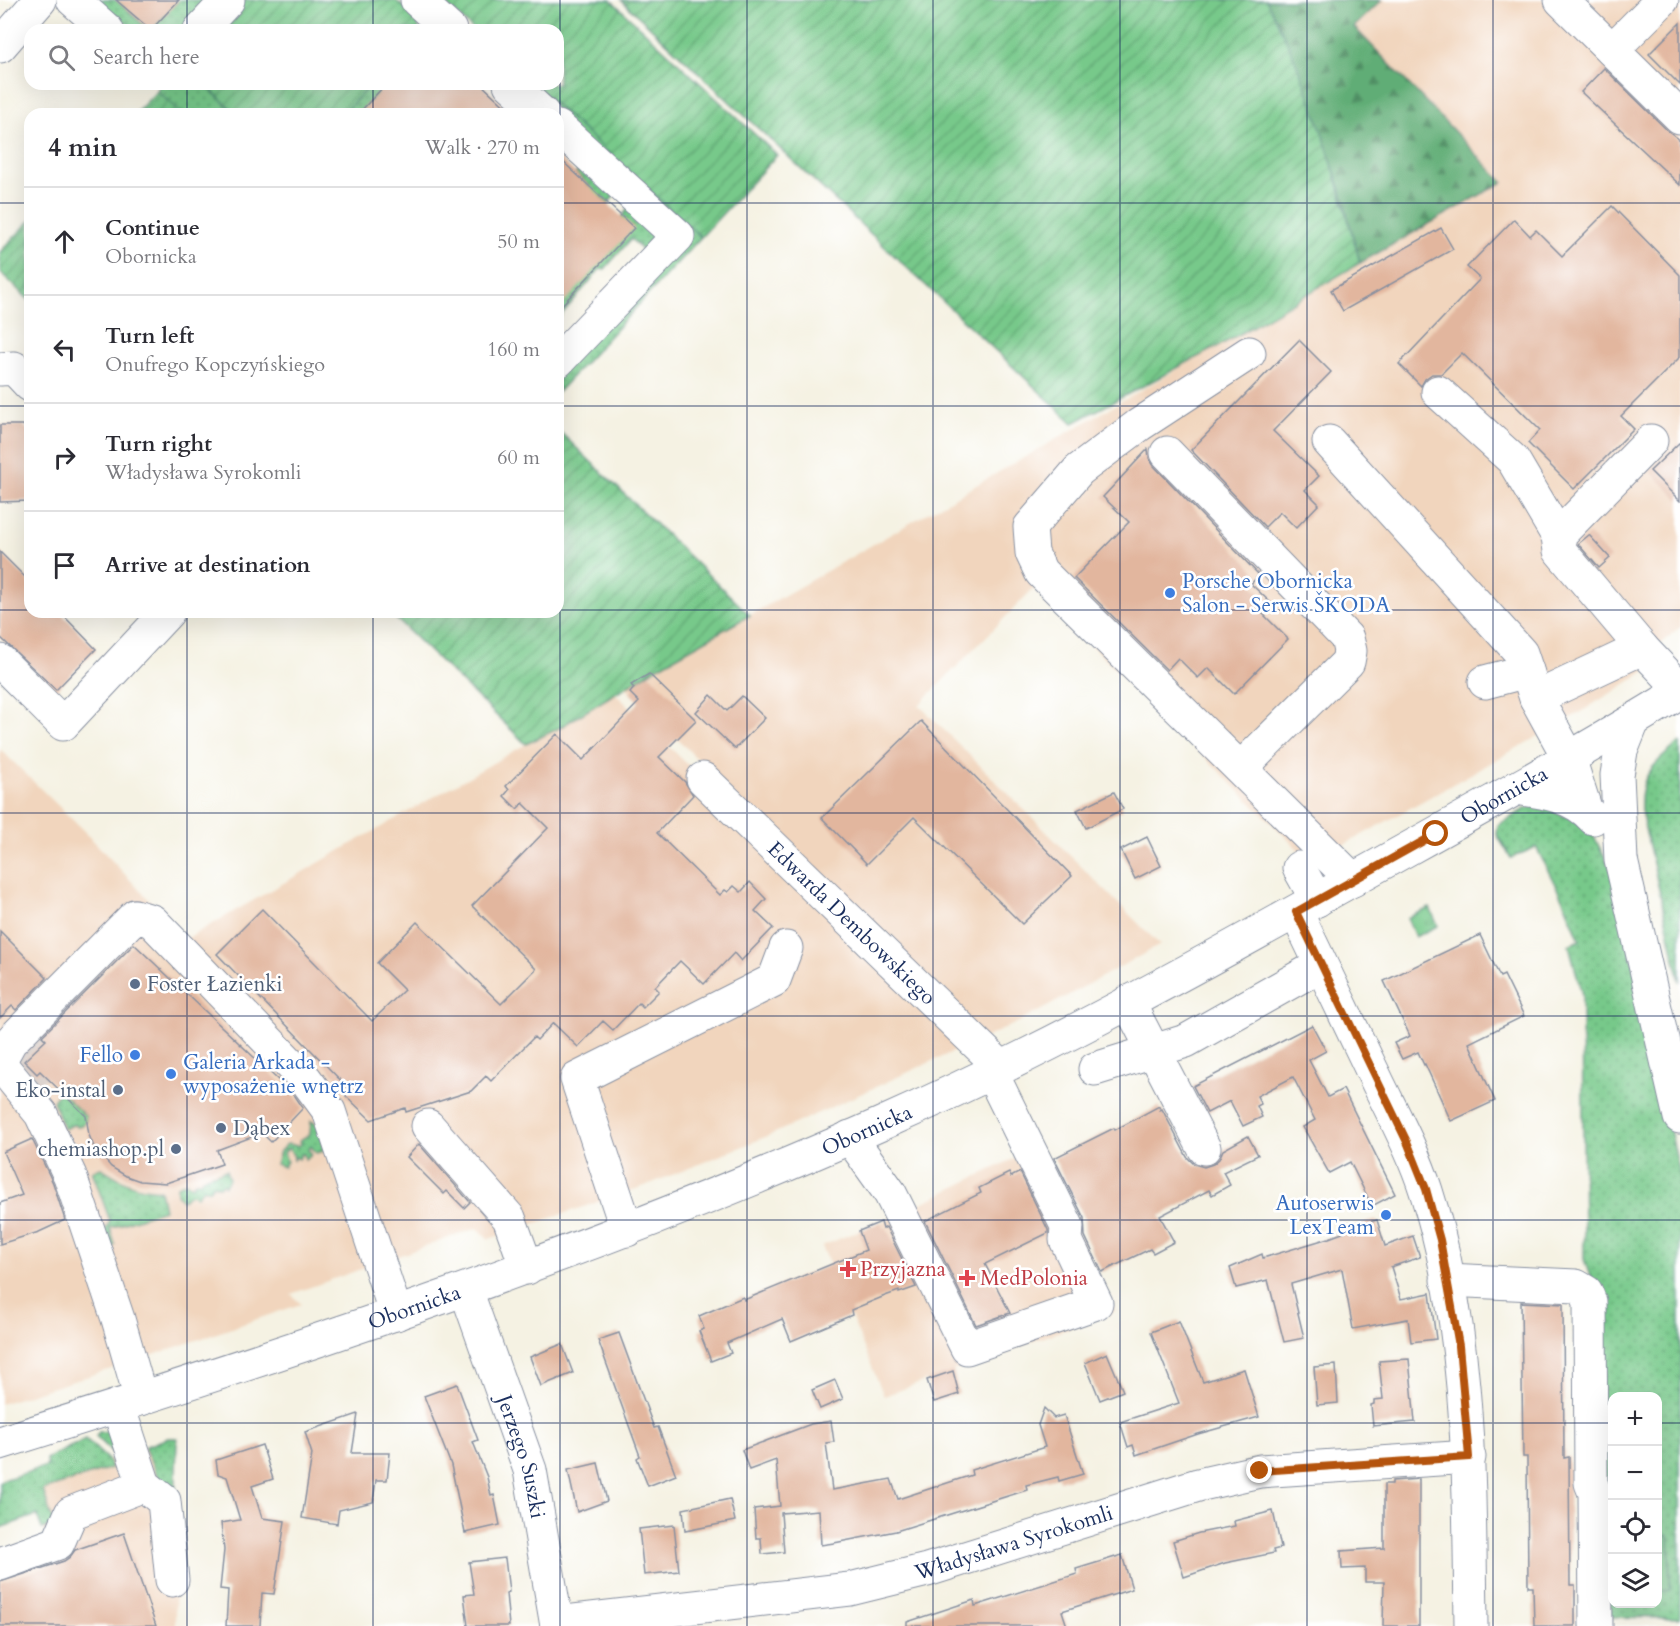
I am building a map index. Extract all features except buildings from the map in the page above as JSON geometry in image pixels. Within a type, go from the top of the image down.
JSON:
[{"type":"street","points":[[0,46],[40,0]]},
{"type":"street","points":[[73,0],[100,24]]},
{"type":"street","points":[[206,24],[228,0]]},
{"type":"street","points":[[417,0],[443,24]]},
{"type":"street","points":[[1561,0],[1680,117]]},
{"type":"street","points":[[1612,50],[1662,0]]},
{"type":"street","points":[[517,90],[536,108]]},
{"type":"street","points":[[564,133],[678,236],[564,355]]},
{"type":"street","points":[[1249,353],[1139,425],[1079,470],[1030,527],[1032,553],[1041,572],[1353,880]]},
{"type":"street","points":[[0,369],[14,368],[24,379]]},
{"type":"street","points":[[1438,392],[1513,460],[1558,536],[1560,551],[1680,690]]},
{"type":"street","points":[[1558,536],[1651,441]]},
{"type":"street","points":[[1329,442],[1521,653],[1532,685],[1569,758],[1585,808],[1621,860]]},
{"type":"street","points":[[1167,453],[1347,638],[1350,651],[1348,662],[1241,768]]},
{"type":"street","points":[[0,661],[63,724],[162,618]]},
{"type":"street","points":[[1485,682],[1532,685],[1642,648]]},
{"type":"street","name":"Obornicka","points":[[0,1443],[129,1403],[466,1290],[627,1230],[850,1137],[996,1069],[1128,1002],[1306,906],[1516,788],[1633,721],[1680,690]]},
{"type":"street","points":[[1633,721],[1621,751],[1616,786],[1619,802],[1621,860],[1679,1108]]},
{"type":"street","points":[[1569,758],[1616,786]]},
{"type":"street","name":"Edwarda Dembowskiego","points":[[704,779],[996,1069],[1020,1130],[1067,1226],[1066,1240],[1096,1303],[967,1348],[890,1193],[850,1137]]},
{"type":"street","points":[[1516,788],[1563,797],[1585,808]]},
{"type":"street","points":[[1299,868],[1306,906],[1415,1162],[1432,1210],[1459,1346],[1469,1457],[1471,1626]]},
{"type":"street","points":[[172,1580],[164,1501],[144,1485],[129,1403],[118,1319],[70,1176],[41,1114],[0,1062],[10,1042],[135,916],[152,921],[306,1080],[329,1112],[396,1314]]},
{"type":"street","points":[[627,1230],[577,1079],[774,980],[786,948]]},
{"type":"street","points":[[1095,1069],[1186,1041],[1312,970]]},
{"type":"street","points":[[1128,1002],[1204,1148]]},
{"type":"street","points":[[428,1126],[509,1218],[527,1268]]},
{"type":"street","points":[[1447,1280],[1576,1286],[1586,1292],[1590,1302],[1591,1483],[1596,1493],[1596,1626]]},
{"type":"street","name":"Jerzego Suszki","points":[[466,1290],[530,1470],[557,1624]]},
{"type":"street","name":"Władysława Syrokomli","points":[[557,1624],[850,1589],[927,1570],[1198,1485],[1260,1471],[1469,1457]]},
{"type":"street","points":[[0,1563],[58,1543],[71,1513],[144,1485]]},
{"type":"shaded area","points":[[1382,0],[1680,0],[1680,627],[1652,651],[1662,661],[1576,715],[1312,863],[1034,588],[919,705],[1160,945],[1023,1020],[980,1040],[625,687],[1503,182],[1353,27]]},
{"type":"shaded area","points":[[615,693],[970,1044],[768,1136],[645,1186],[489,1239],[477,1228],[291,1294],[301,1304],[133,1362],[0,1404],[0,749],[84,831],[186,939]]},
{"type":"shaded area","points":[[38,1035],[63,1063],[29,1094],[11,1061]]},
{"type":"shaded area","name":"MedPolonia","points":[[1036,1148],[1115,1311],[884,1396],[822,1246],[895,1216]]},
{"type":"shaded area","points":[[177,1438],[175,1626],[0,1626],[0,1560],[48,1543],[29,1486]]},
{"type":"green space","points":[[84,0],[116,0],[142,24],[127,24],[118,16],[114,17]]},
{"type":"green space","points":[[179,0],[221,0],[199,24],[157,24]]},
{"type":"green space","points":[[245,0],[395,0],[418,24],[223,24]]},
{"type":"green space","points":[[441,0],[611,0],[777,155],[701,237],[564,112],[564,108],[559,108],[540,90],[564,90],[564,24],[467,24]]},
{"type":"green space","points":[[621,0],[1266,0],[1296,63],[1321,129],[1360,263],[1226,342],[1073,423]]},
{"type":"green space","points":[[1266,0],[1382,0],[1354,27],[1503,182],[1360,263],[1340,188],[1312,105]]},
{"type":"green space","points":[[211,90],[230,108],[175,108],[157,91]]},
{"type":"green space","points":[[211,90],[365,90],[349,108],[230,108]]},
{"type":"green space","points":[[365,90],[380,90],[364,108],[349,108]]},
{"type":"green space","points":[[537,90],[559,108],[550,108]]},
{"type":"green space","points":[[157,91],[175,108],[141,108]]},
{"type":"green space","points":[[564,112],[701,237],[564,385],[564,370],[687,237],[564,125]]},
{"type":"green space","points":[[583,166],[617,192],[608,204],[601,197],[564,219],[564,215],[590,187],[576,173]]},
{"type":"green space","points":[[630,205],[652,231],[652,237],[644,251],[631,239],[604,270],[600,269],[564,312],[564,300]]},
{"type":"green space","points":[[24,227],[24,295],[0,272],[0,252]]},
{"type":"green space","points":[[564,436],[750,615],[653,670],[559,728],[526,744],[395,618],[564,618]]},
{"type":"green space","points":[[1680,742],[1680,982],[1641,811],[1641,798],[1650,771]]},
{"type":"green space","points":[[1538,805],[1584,824],[1593,835],[1613,873],[1680,1174],[1680,1618],[1607,1617],[1598,1300],[1584,1259],[1582,995],[1569,945],[1580,940],[1565,904],[1536,847],[1511,858],[1497,835],[1498,825],[1525,809]]},
{"type":"green space","points":[[1430,908],[1438,926],[1415,937],[1407,918]]},
{"type":"green space","points":[[60,1091],[86,1116],[85,1123],[64,1129],[53,1101]]},
{"type":"green space","points":[[311,1121],[319,1126],[325,1151],[316,1153],[311,1146],[308,1150],[312,1154],[305,1159],[304,1154],[301,1154],[299,1159],[296,1157],[293,1161],[294,1157],[289,1148],[284,1153],[287,1161],[284,1167],[276,1164],[280,1151],[287,1144],[298,1146],[301,1144],[300,1140],[310,1134]]},
{"type":"green space","points":[[101,1168],[129,1183],[160,1190],[164,1210],[110,1228],[115,1245],[112,1248],[101,1238],[110,1221],[92,1171]]},
{"type":"green space","points":[[226,1170],[229,1179],[225,1186],[213,1184],[209,1190],[204,1188],[197,1196],[191,1194],[182,1200],[177,1194],[177,1186],[186,1182],[192,1186],[204,1177]]},
{"type":"green space","points":[[111,1431],[123,1458],[117,1460],[96,1436],[99,1432]]},
{"type":"green space","points":[[168,1438],[177,1438],[175,1513],[144,1447]]},
{"type":"green space","points":[[86,1439],[108,1460],[111,1468],[43,1490],[54,1525],[42,1529],[37,1515],[0,1528],[0,1481],[47,1466],[46,1459]]},
{"type":"green space","points":[[1669,1535],[1670,1590],[1662,1591],[1662,1554],[1662,1536]]},
{"type":"place","name":"Porsche Obornicka Salon - Serwis ŠKODA","points":[[1170,593]]},
{"type":"place","name":"Foster Łazienki","points":[[135,984]]},
{"type":"place","name":"Fello","points":[[135,1055]]},
{"type":"place","name":"Galeria Arkada - wyposażenie wnętrz","points":[[171,1074]]},
{"type":"place","name":"Eko-instal","points":[[118,1090]]},
{"type":"place","name":"Dąbex","points":[[221,1128]]},
{"type":"place","name":"chemiashop.pl","points":[[176,1149]]},
{"type":"place","name":"Autoserwis LexTeam","points":[[1386,1215]]},
{"type":"place","name":"Przyjazna","points":[[848,1269]]},
{"type":"place","name":"MedPolonia","points":[[967,1278]]},
{"type":"route","points":[[1260,1471],[1469,1457],[1459,1346],[1440,1240],[1426,1189],[1408,1144],[1296,912],[1436,834]]}]
